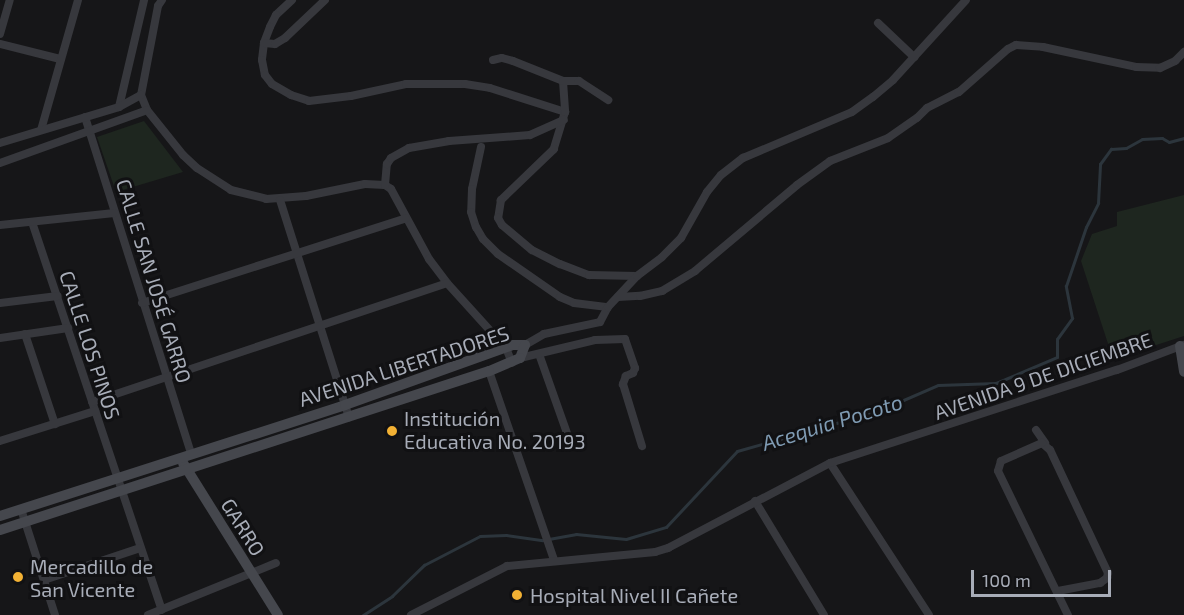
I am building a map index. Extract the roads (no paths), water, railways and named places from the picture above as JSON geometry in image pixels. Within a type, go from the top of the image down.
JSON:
[{"type":"street","points":[[0,34],[10,0]]},
{"type":"street","points":[[40,130],[78,0]]},
{"type":"street","points":[[119,107],[144,0]]},
{"type":"street","points":[[162,0],[158,6],[141,95],[147,110],[183,155],[215,181],[244,195],[280,200],[365,184],[385,185],[391,189],[429,259],[447,283],[516,361],[595,340],[625,339],[635,368],[633,373],[626,376],[623,384],[642,446]]},
{"type":"street","points":[[292,0],[276,15],[264,43],[265,75],[272,84],[309,101],[351,96],[406,84],[465,84],[490,88],[564,116]]},
{"type":"street","points":[[264,43],[275,44],[285,38],[325,0]]},
{"type":"street","points":[[525,345],[544,334],[600,322],[607,308],[637,276],[662,257],[681,238],[707,192],[721,175],[743,159],[766,147],[852,112],[893,80],[966,0]]},
{"type":"street","points":[[878,23],[914,57]]},
{"type":"street","points":[[0,44],[60,59]]},
{"type":"street","points":[[618,297],[640,296],[662,291],[694,271],[822,167],[888,138],[917,118],[927,108],[959,92],[1008,49],[1016,45],[1043,48],[1136,67],[1160,68],[1175,61],[1184,52]]},
{"type":"street","points":[[493,60],[502,58],[563,81],[579,81],[608,100]]},
{"type":"street","points":[[563,81],[564,116],[554,149],[501,200],[498,218],[501,225],[532,250],[560,264],[589,275],[637,276]]},
{"type":"street","points":[[0,143],[119,107],[141,95]]},
{"type":"street","points":[[0,164],[147,110]]},
{"type":"street","points":[[385,185],[387,164],[391,158],[410,148],[449,141],[530,135],[564,116]]},
{"type":"street","name":"CALLE SAN JOSÉ GARRO","points":[[85,117],[166,377],[186,456]]},
{"type":"street","points":[[481,147],[472,189],[471,212],[483,238],[498,254],[560,297],[574,303],[607,308]]},
{"type":"street","points":[[280,200],[349,417]]},
{"type":"street","points":[[0,225],[114,213]]},
{"type":"street","points":[[142,303],[406,218]]},
{"type":"street","name":"CALLE LOS PINOS","points":[[32,222],[162,609]]},
{"type":"street","points":[[92,402],[447,283]]},
{"type":"street","points":[[0,303],[58,296]]},
{"type":"street","points":[[0,338],[68,328]]},
{"type":"street","points":[[25,334],[55,424]]},
{"type":"street","name":"AVENIDA LIBERTADORES","points":[[0,516],[345,405],[506,348],[525,345]]},
{"type":"street","name":"AVENIDA LIBERTADORES","points":[[0,530],[489,371],[516,361],[525,345]]},
{"type":"street","points":[[1182,345],[1184,372]]},
{"type":"street","name":"AVENIDA 9 DE DICIEMBRE","points":[[411,615],[507,566],[655,552],[679,544],[755,501],[830,463],[1117,370],[1182,345]]},
{"type":"street","points":[[539,354],[568,436]]},
{"type":"street","points":[[489,371],[554,560]]},
{"type":"street","points":[[0,441],[94,411]]},
{"type":"street","points":[[1036,430],[1045,443],[1108,573],[1107,578],[1100,583],[1058,591]]},
{"type":"street","points":[[1045,443],[1001,461],[998,471],[1068,615]]},
{"type":"street","name":"GARRO","points":[[186,456],[185,470],[278,615]]},
{"type":"street","points":[[830,463],[929,615]]},
{"type":"street","points":[[755,501],[824,615]]},
{"type":"street","points":[[21,509],[55,615]]},
{"type":"street","points":[[44,580],[140,548]]},
{"type":"street","points":[[148,615],[276,563]]},
{"type":"waterway","name":"Acequia Pocoto","points":[[363,615],[392,596],[424,565],[480,536],[506,535],[543,540],[576,534],[626,539],[666,527],[737,451],[878,411],[938,385],[996,383],[1057,357],[1057,339],[1072,318],[1066,286],[1086,227],[1098,203],[1100,164],[1111,149],[1126,148],[1142,139],[1162,138],[1169,142],[1184,138]]},
{"type":"place","name":"Institución Educativa No. 20193","points":[[392,431]]},
{"type":"place","name":"Mercadillo de San Vicente","points":[[18,577]]},
{"type":"place","name":"Hospital Nivel II Cañete","points":[[517,595]]}]
